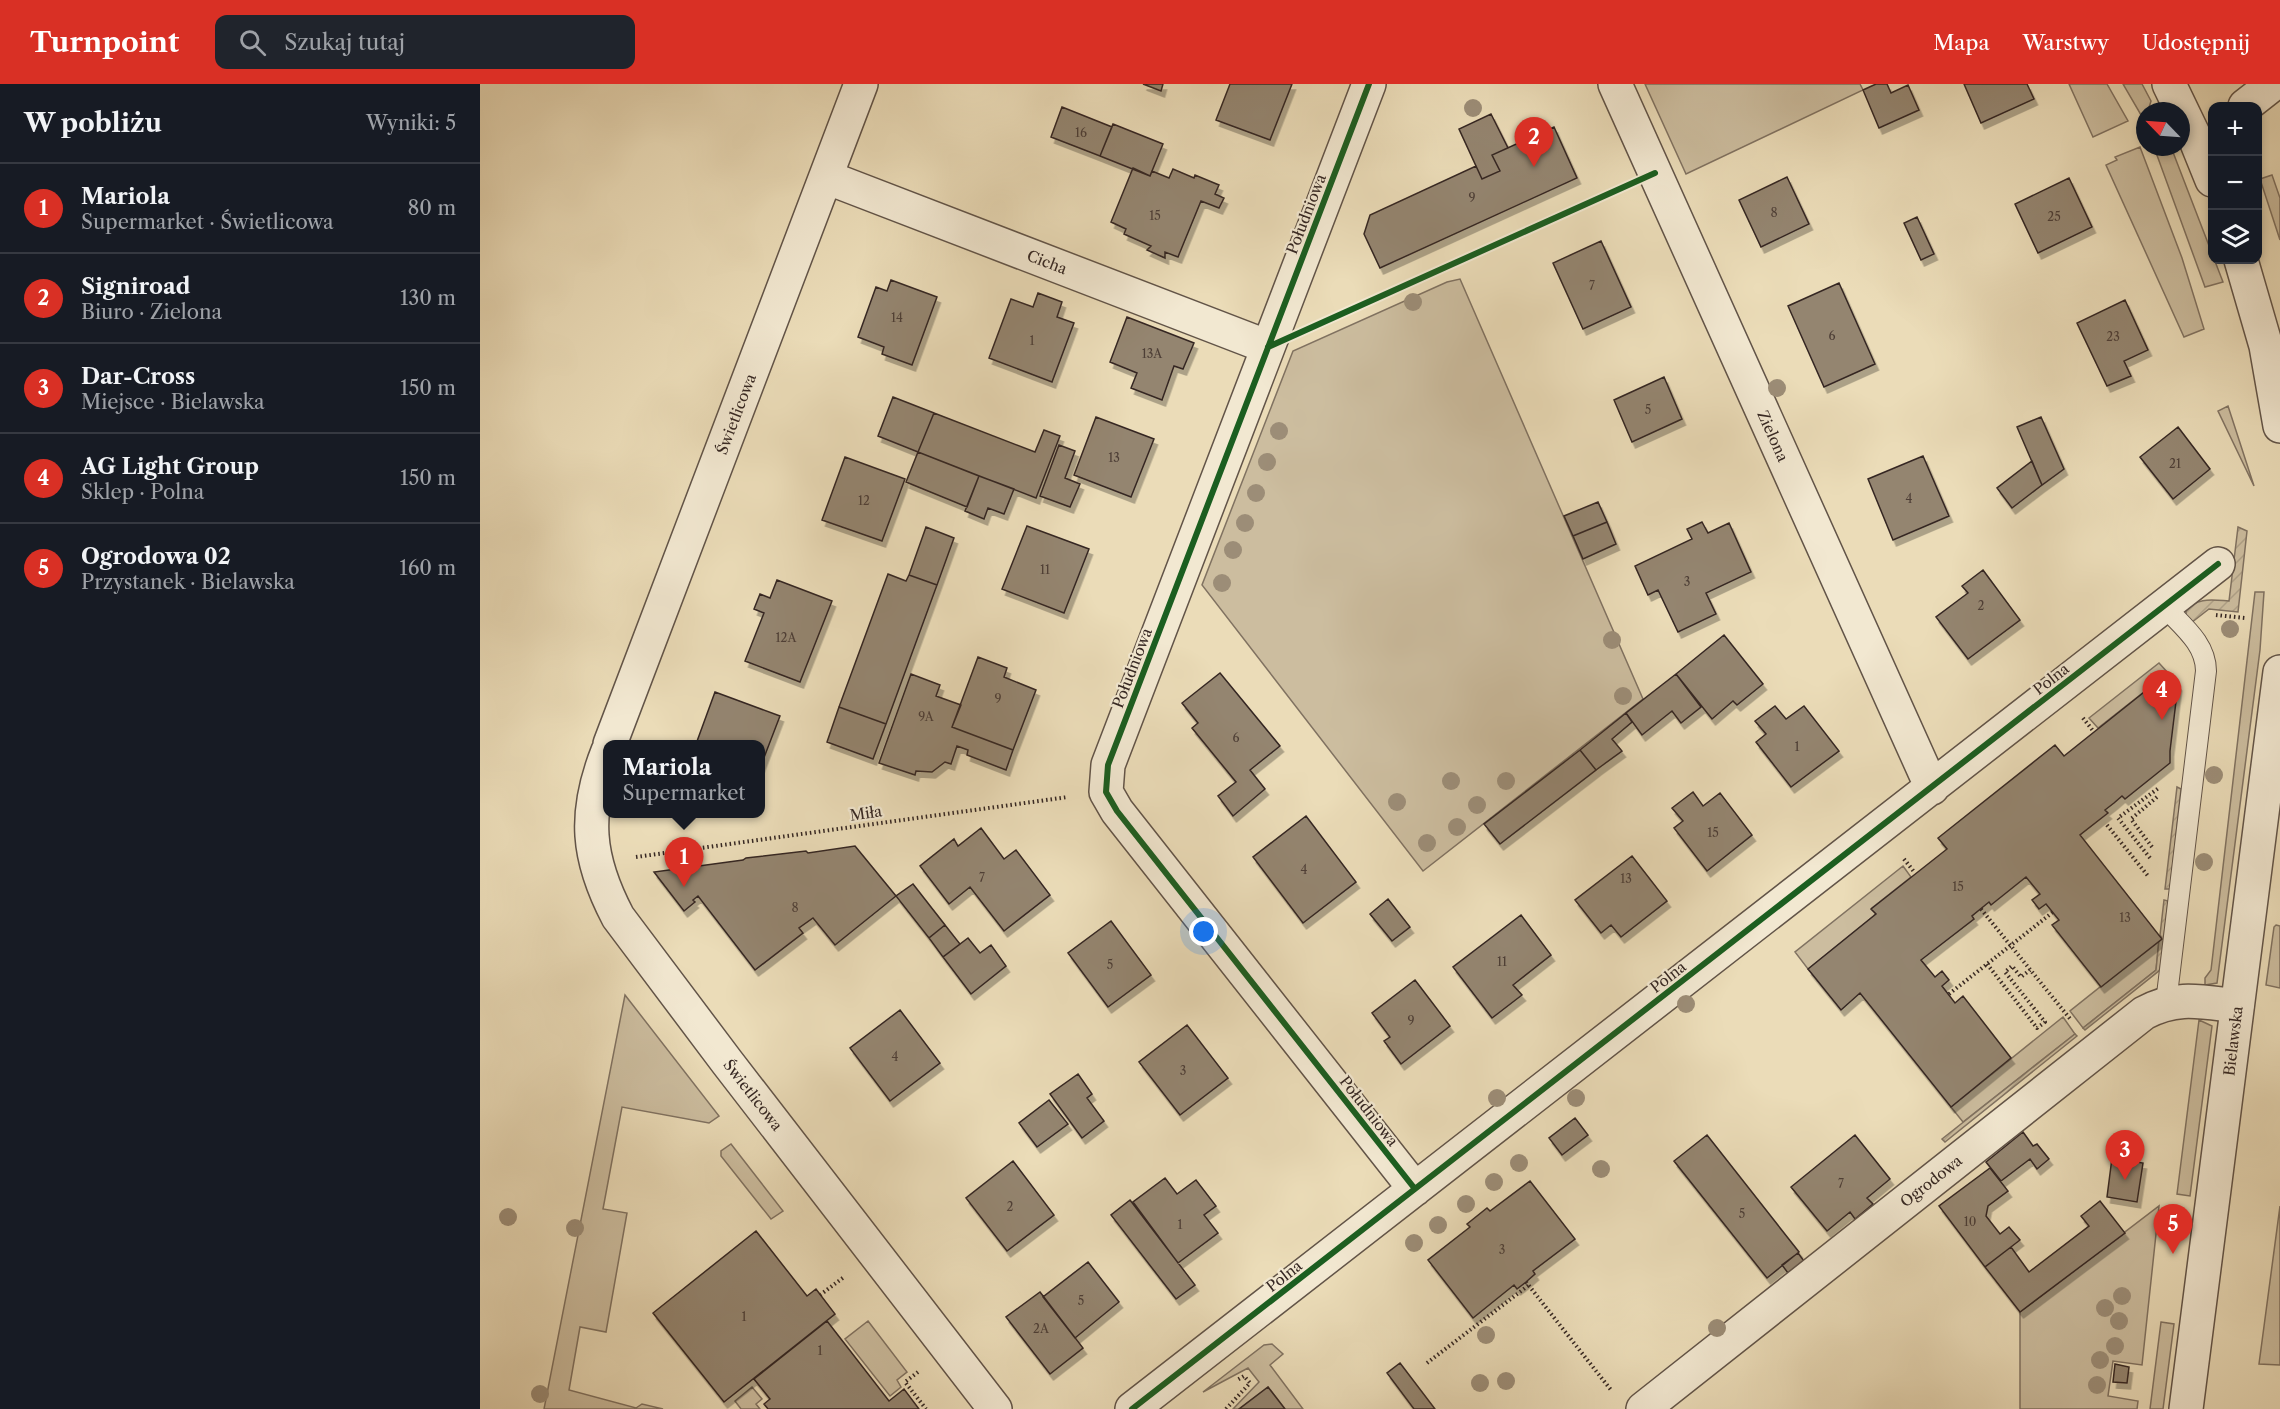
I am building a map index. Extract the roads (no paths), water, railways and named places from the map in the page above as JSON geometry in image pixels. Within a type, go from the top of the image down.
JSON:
[{"type":"street","name":"Świetlicowa","points":[[612,740],[861,84]]},
{"type":"street","name":"Południowa","points":[[1369,84],[1108,765],[1106,792],[1117,812],[1415,1189]]},
{"type":"street","name":"Zielona","points":[[1615,84],[1932,788]]},
{"type":"street","points":[[2169,84],[2204,133],[2208,156]]},
{"type":"street","points":[[2250,102],[2273,84]]},
{"type":"street","name":"Cicha","points":[[826,177],[1268,347]]},
{"type":"street","points":[[2242,264],[2266,346],[2280,426]]},
{"type":"street","name":"Polna","points":[[1132,1409],[2218,564]]},
{"type":"street","name":"Bielawska","points":[[2186,1409],[2280,672]]},
{"type":"street","name":"Świetlicowa","points":[[603,765],[594,791],[591,814],[592,837],[596,868],[604,891],[618,917],[705,1034],[995,1409]]},
{"type":"street","name":"Ogrodowa","points":[[1642,1409],[2135,1020],[2155,1007],[2186,1000],[2237,1006]]},
{"type":"lane","points":[[2164,606],[2200,646],[2206,663],[2166,1003]]},
{"type":"place","name":"Signiroad","points":[[1534,167]]},
{"type":"place","name":"AG Light Group","points":[[2162,720]]},
{"type":"place","name":"Mariola","points":[[684,887]]},
{"type":"place","name":"Dar-Cross","points":[[2125,1180]]},
{"type":"place","name":"Ogrodowa 02","points":[[2173,1254]]}]
